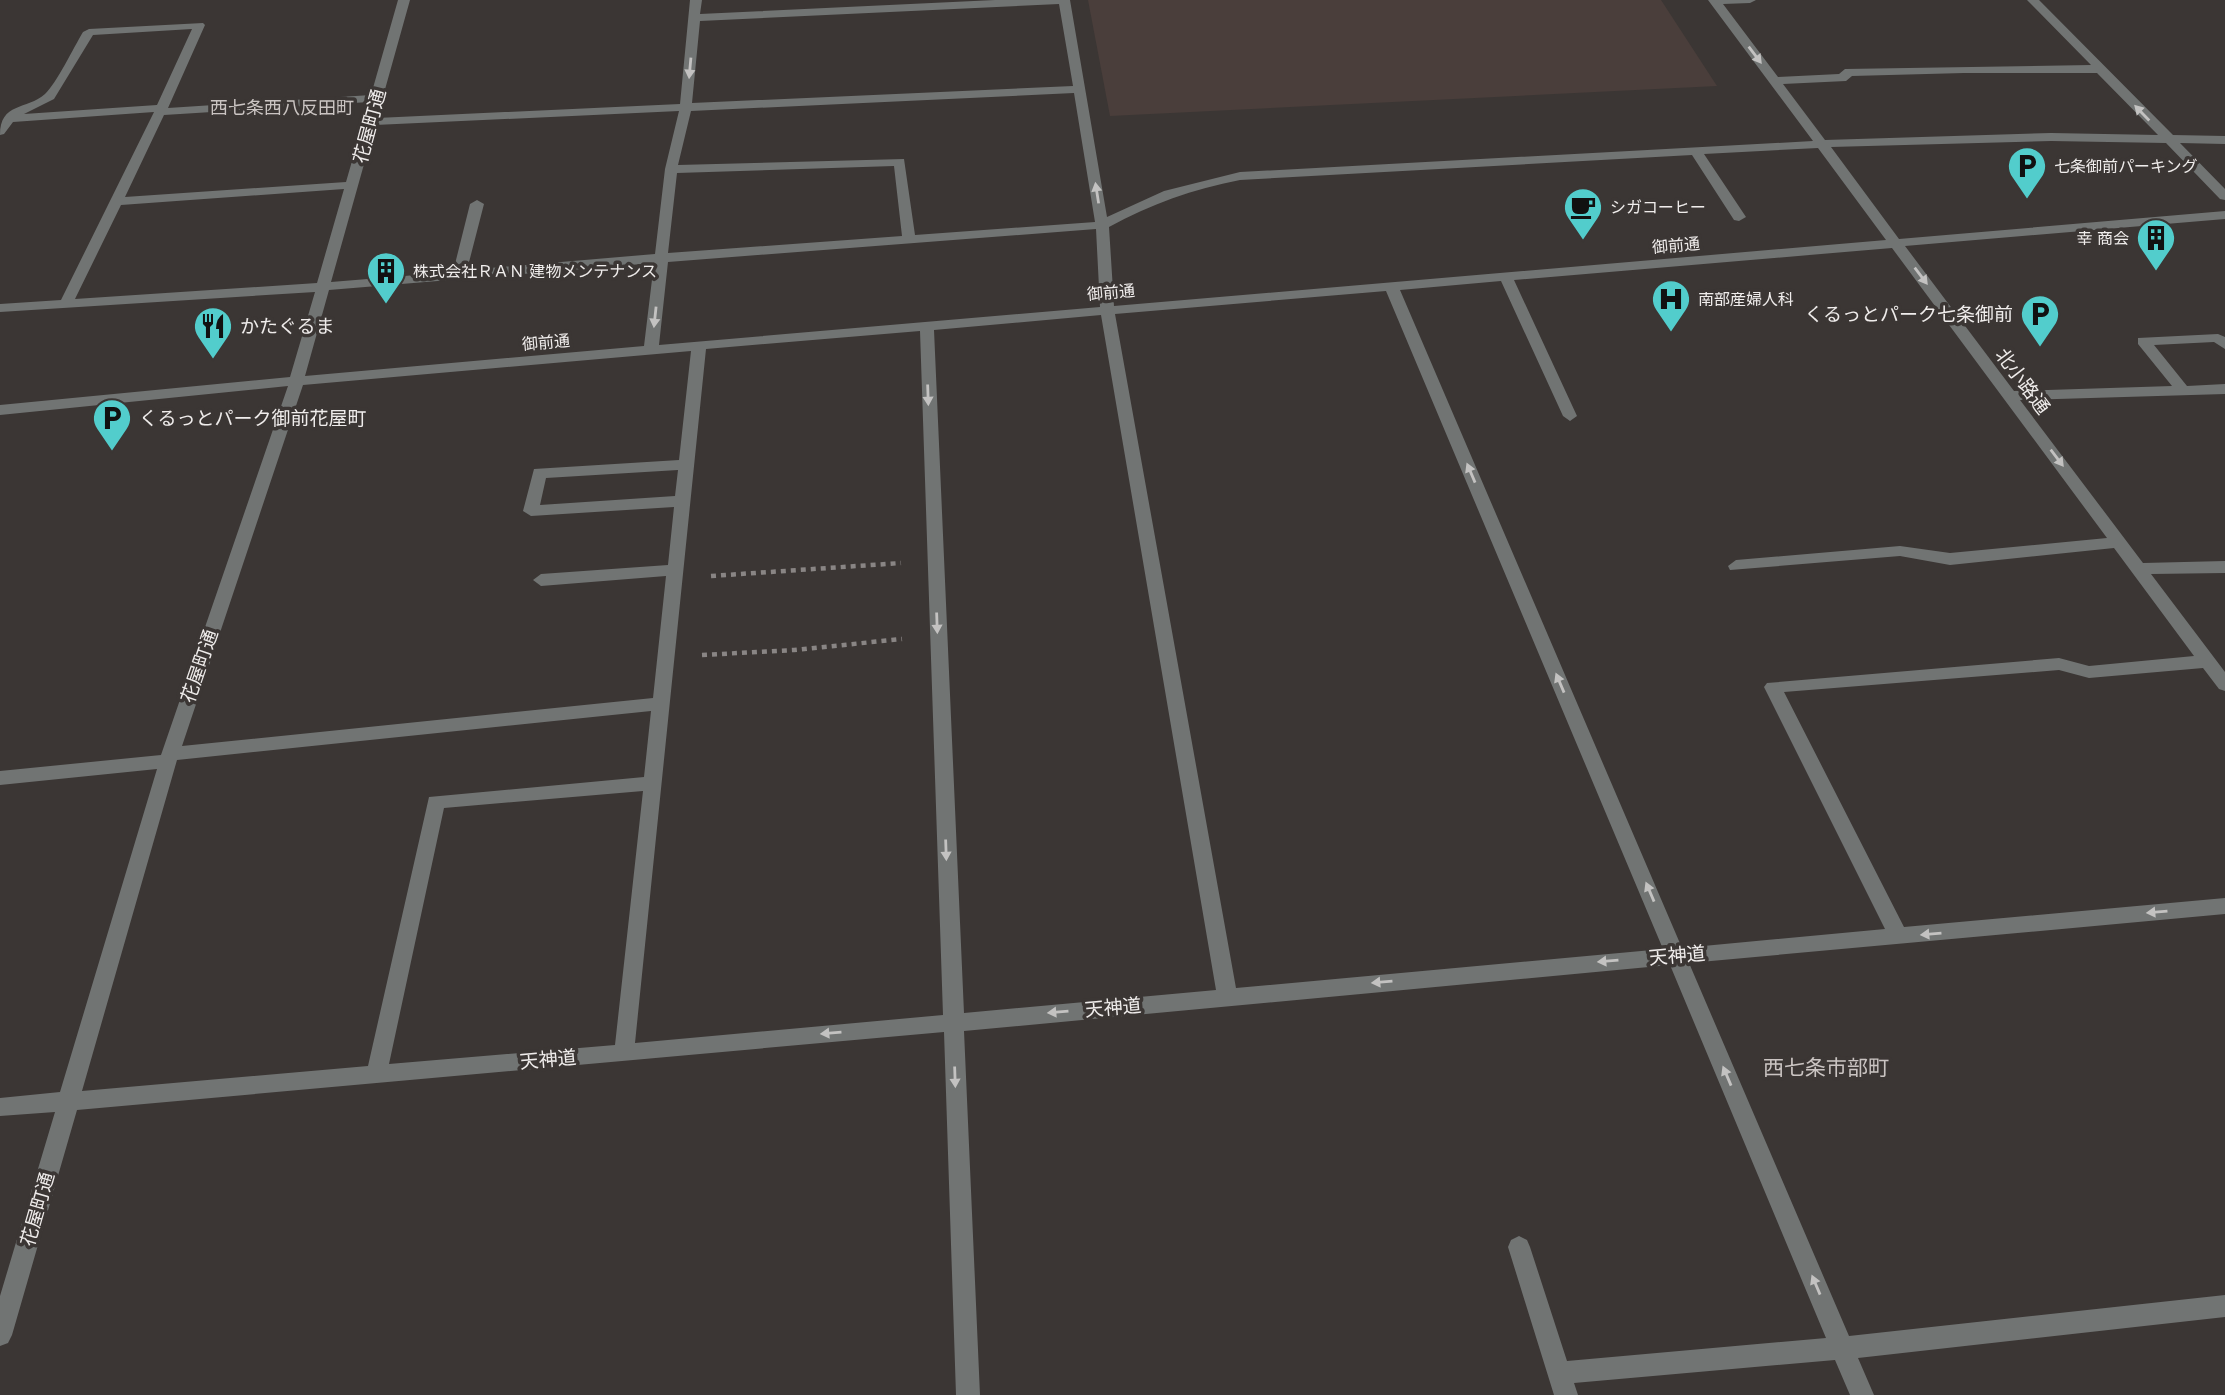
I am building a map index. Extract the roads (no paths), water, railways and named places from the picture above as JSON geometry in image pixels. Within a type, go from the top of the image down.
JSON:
[{"type":"street","name":"花屋町通","points":[[0,1335],[169,757],[296,383],[404,0]]},
{"type":"street","points":[[651,351],[671,169],[686,108],[696,0]]},
{"type":"street","points":[[694,18],[1064,0],[1102,225],[1105,295],[1227,996]]},
{"type":"street","points":[[1715,1],[1750,0]]},
{"type":"street","points":[[2033,0],[2166,139],[2225,196]]},
{"type":"street","name":"北小路通","points":[[1715,1],[2225,685]]},
{"type":"street","points":[[0,131],[9,118],[51,96],[89,32],[199,25],[66,303]]},
{"type":"street","points":[[1775,81],[1914,70],[2099,69]]},
{"type":"street","points":[[369,122],[1080,89]]},
{"type":"street","points":[[9,118],[376,98]]},
{"type":"street","points":[[0,308],[459,276],[1102,225],[1142,202],[1188,187],[1240,176],[1822,144],[2051,137],[2225,140]]},
{"type":"street","points":[[1696,151],[1739,217]]},
{"type":"street","points":[[671,169],[900,162],[909,240]]},
{"type":"street","points":[[116,201],[354,185]]},
{"type":"street","points":[[459,276],[477,204]]},
{"type":"street","name":"御前通","points":[[0,410],[296,383],[366,374],[2225,215]]},
{"type":"street","points":[[1506,277],[1570,416]]},
{"type":"street","points":[[1392,288],[1862,1395]]},
{"type":"street","points":[[927,327],[968,1395]]},
{"type":"street","points":[[2183,390],[2143,341],[2218,338],[2225,345]]},
{"type":"street","points":[[624,1053],[699,346]]},
{"type":"street","points":[[2010,396],[2225,389]]},
{"type":"street","points":[[683,501],[531,511],[539,473],[687,465]]},
{"type":"street","points":[[1736,566],[1900,551],[1950,559],[2119,542]]},
{"type":"street","points":[[2140,569],[2225,567]]},
{"type":"street","points":[[541,580],[675,574]]},
{"type":"street","points":[[1899,937],[1773,687],[2059,664],[2089,672],[2208,661]]},
{"type":"street","points":[[0,778],[661,704]]},
{"type":"street","points":[[377,1073],[436,802],[653,783]]},
{"type":"street","name":"天神道","points":[[0,1107],[624,1053],[2225,906]]},
{"type":"street","points":[[1519,1247],[1562,1384],[1842,1348],[2225,1306]]},
{"type":"place","name":"七条御前パーキング","points":[[2027,200]]},
{"type":"place","name":"シガコーヒー","points":[[1583,241]]},
{"type":"place","name":"幸 商会","points":[[2156,272]]},
{"type":"place","name":"株式会社ＲＡＮ 建物メンテナンス","points":[[386,305]]},
{"type":"place","name":"南部産婦人科","points":[[1671,333]]},
{"type":"place","name":"くるっとパーク七条御前","points":[[2040,348]]},
{"type":"place","name":"かたぐるま","points":[[213,360]]},
{"type":"place","name":"くるっとパーク御前花屋町","points":[[112,452]]},
{"type":"district","name":"西七条西八反田町","points":[[282,107]]},
{"type":"district","name":"西七条市部町","points":[[1826,1067]]}]
